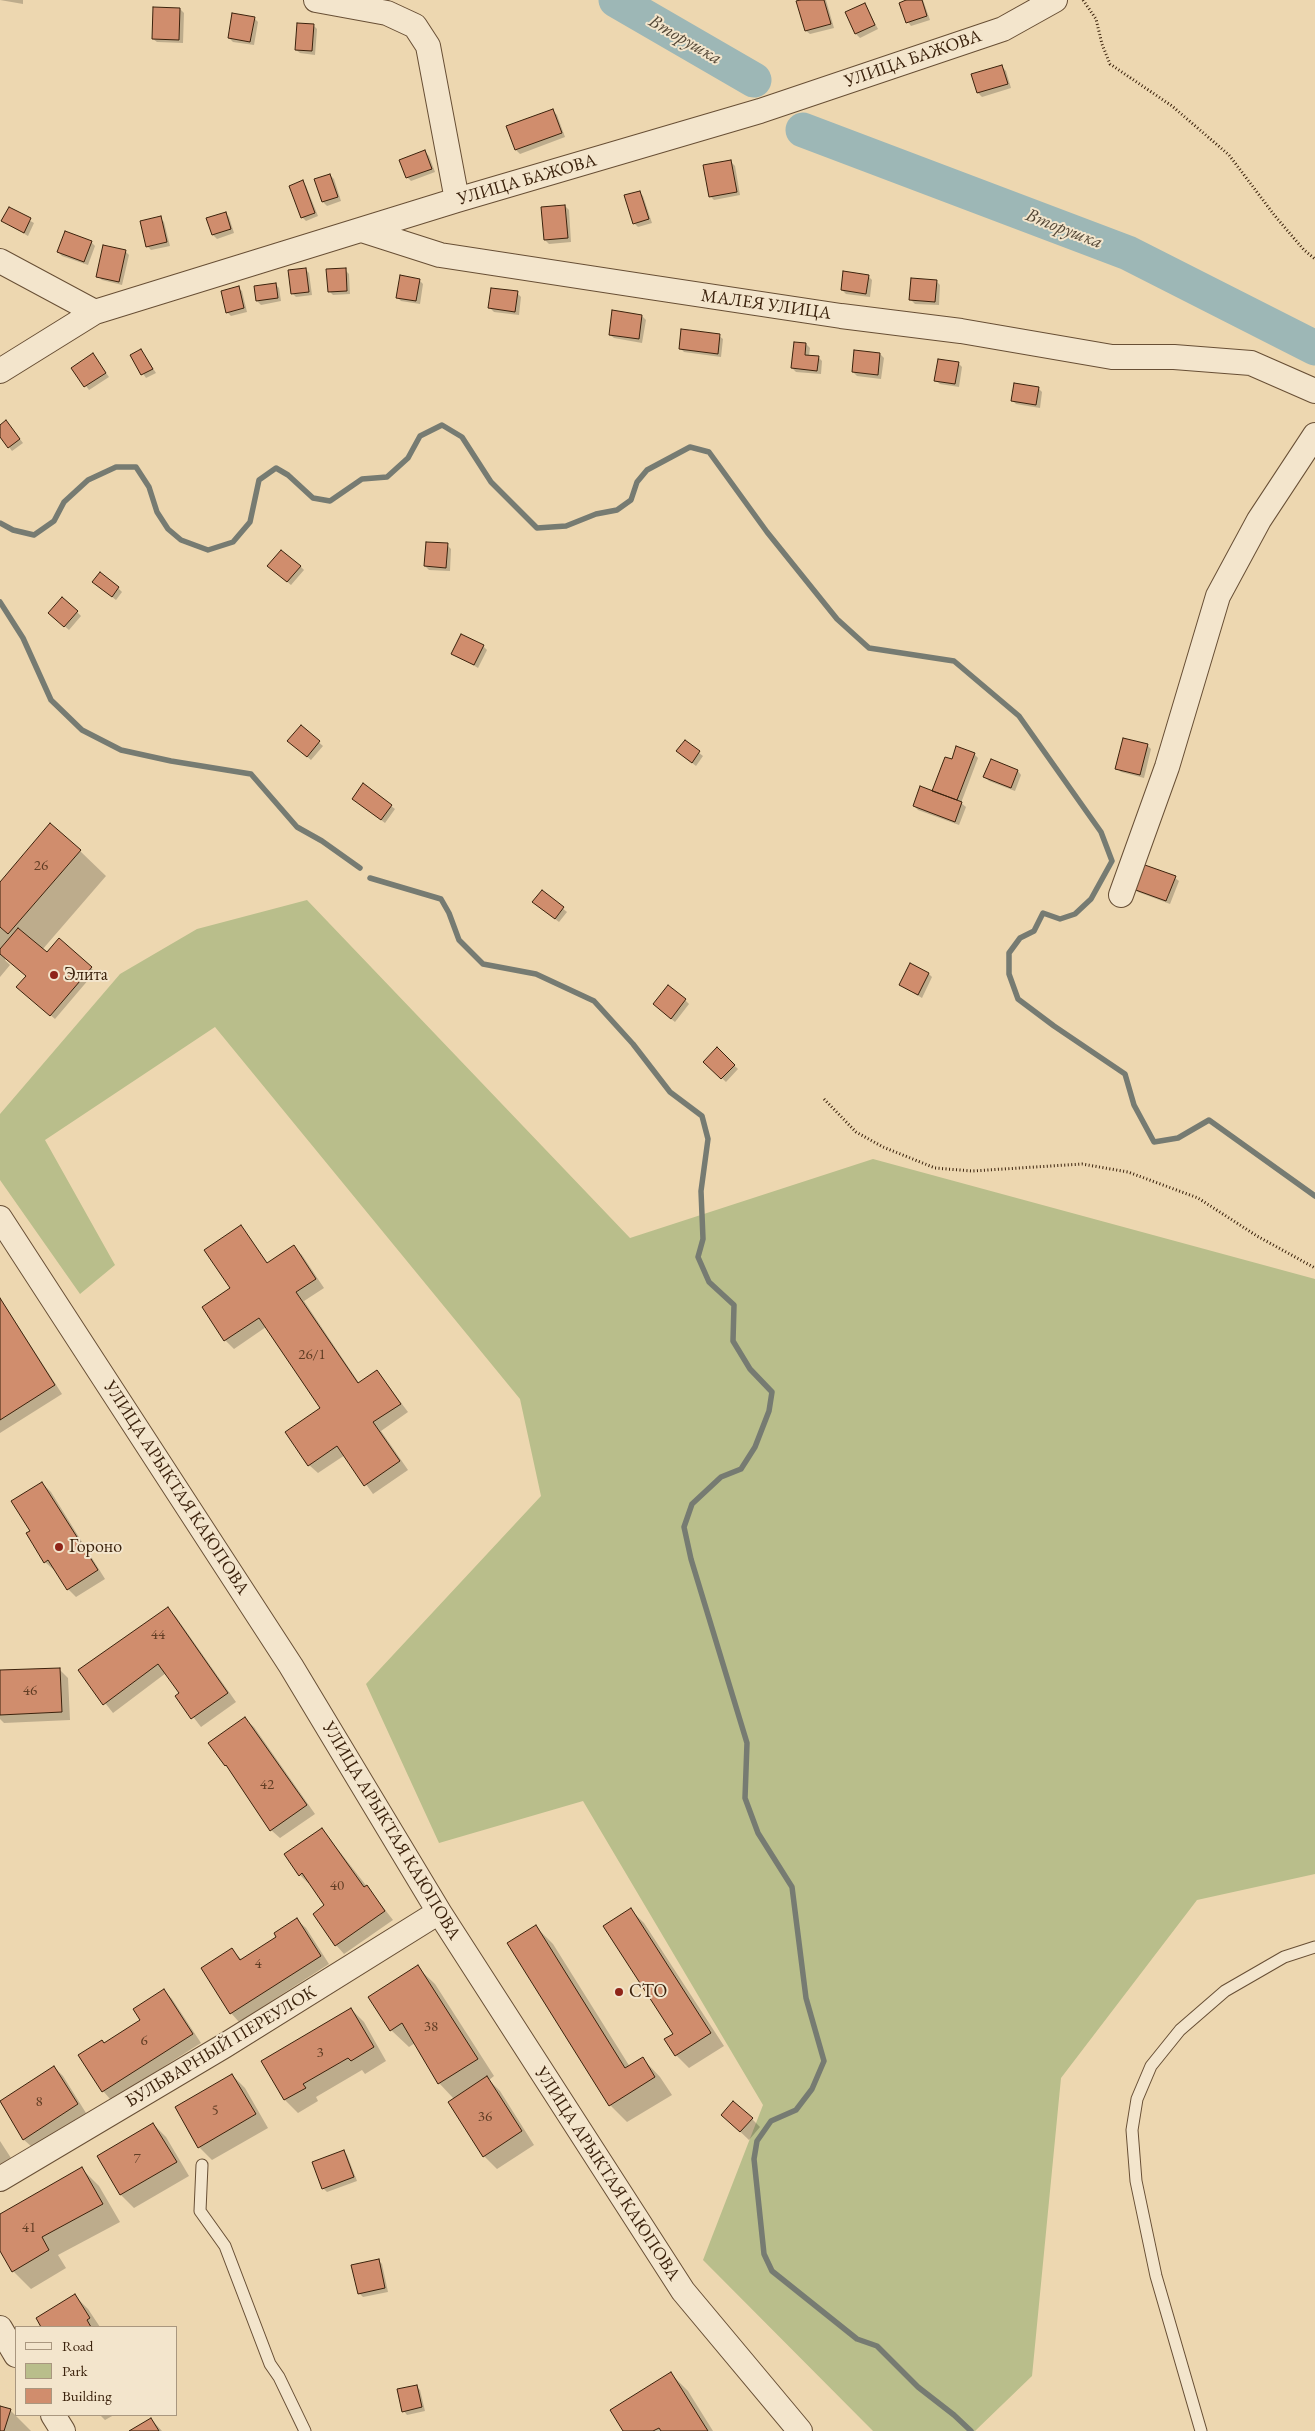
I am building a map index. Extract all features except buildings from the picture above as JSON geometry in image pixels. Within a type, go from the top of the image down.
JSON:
[{"type":"street","points":[[316,0],[386,13],[415,26],[428,46],[457,200]]},
{"type":"street","name":"УЛИЦА БАЖОВА","points":[[0,371],[95,312],[457,200],[760,111],[1003,29],[1051,1]]},
{"type":"street","name":"МАЛЕЯ УЛИЦА","points":[[362,230],[450,257],[841,316],[961,331],[1112,357],[1174,357],[1251,363],[1315,391]]},
{"type":"street","points":[[0,261],[95,312]]},
{"type":"street","points":[[1121,895],[1167,767],[1218,596],[1259,520],[1315,435]]},
{"type":"street","name":"УЛИЦА АРЫКТАЯ КАЮПОВА","points":[[0,1218],[290,1666],[439,1912],[683,2291],[800,2431]]},
{"type":"street","name":"БУЛЬВАРНЫЙ ПЕРЕУЛОК","points":[[0,2179],[224,2046],[439,1912]]},
{"type":"street","points":[[0,2328],[15,2353]]},
{"type":"street","points":[[54,2416],[63,2431]]},
{"type":"lane","points":[[1201,2431],[1156,2276],[1136,2182],[1132,2130],[1137,2099],[1151,2066],[1180,2030],[1225,1991],[1284,1957],[1315,1947]]},
{"type":"lane","points":[[202,2165],[200,2211],[225,2246],[270,2364],[279,2377],[305,2431]]},
{"type":"path","points":[[1083,0],[1096,19],[1102,44],[1110,64],[1172,106],[1229,155],[1275,216],[1304,250],[1315,259]]},
{"type":"path","points":[[824,1099],[856,1132],[883,1147],[935,1168],[972,1171],[1082,1164],[1128,1172],[1198,1198],[1257,1236],[1315,1268]]},
{"type":"green space","points":[[307,900],[630,1238],[873,1159],[1315,1279],[1315,1874],[1197,1900],[1061,2078],[1032,2376],[975,2431],[873,2431],[703,2260],[763,2105],[583,1801],[439,1843],[366,1684],[541,1496],[520,1399],[215,1027],[45,1140],[115,1265],[80,1294],[0,1180],[0,1114],[120,974],[197,929]]},
{"type":"waterway","name":"Вторушка","points":[[616,0],[754,80]]},
{"type":"waterway","name":"Вторушка","points":[[803,130],[1128,253],[1315,348]]},
{"type":"waterway","points":[[0,523],[13,530],[34,535],[54,521],[64,502],[88,480],[116,467],[136,467],[149,487],[157,512],[168,529],[181,540],[208,550],[233,542],[250,522],[259,480],[276,468],[288,475],[313,498],[330,501],[362,479],[387,477],[408,458],[420,436],[442,425],[462,437],[491,482],[537,528],[566,526],[596,514],[617,510],[631,500],[637,482],[647,470],[690,447],[709,452],[767,532],[837,619],[869,648],[954,661],[1019,716],[1101,832],[1112,861],[1091,899],[1075,914],[1060,919],[1043,913],[1034,931],[1020,938],[1009,953],[1009,974],[1018,999],[1125,1074],[1134,1105],[1154,1142],[1178,1138],[1209,1120],[1315,1196]]},
{"type":"waterway","points":[[0,602],[23,638],[51,700],[82,730],[121,750],[171,761],[251,774],[297,827],[322,841],[360,868]]},
{"type":"waterway","points":[[370,878],[441,899],[449,913],[459,940],[483,964],[536,974],[594,1001],[633,1044],[670,1092],[702,1116],[708,1139],[701,1191],[703,1239],[698,1257],[709,1282],[734,1305],[733,1341],[750,1369],[772,1392],[769,1411],[755,1447],[741,1469],[721,1477],[692,1504],[684,1527],[691,1559],[747,1743],[745,1798],[758,1833],[792,1887],[806,1998],[824,2061],[812,2089],[796,2110],[771,2121],[757,2141],[754,2159],[764,2254],[772,2271],[857,2339],[877,2346],[918,2387],[971,2431]]},
{"type":"place","name":"Элита","points":[[54,975]]},
{"type":"place","name":"Гороно","points":[[59,1547]]},
{"type":"place","name":"СТО","points":[[619,1992]]}]
